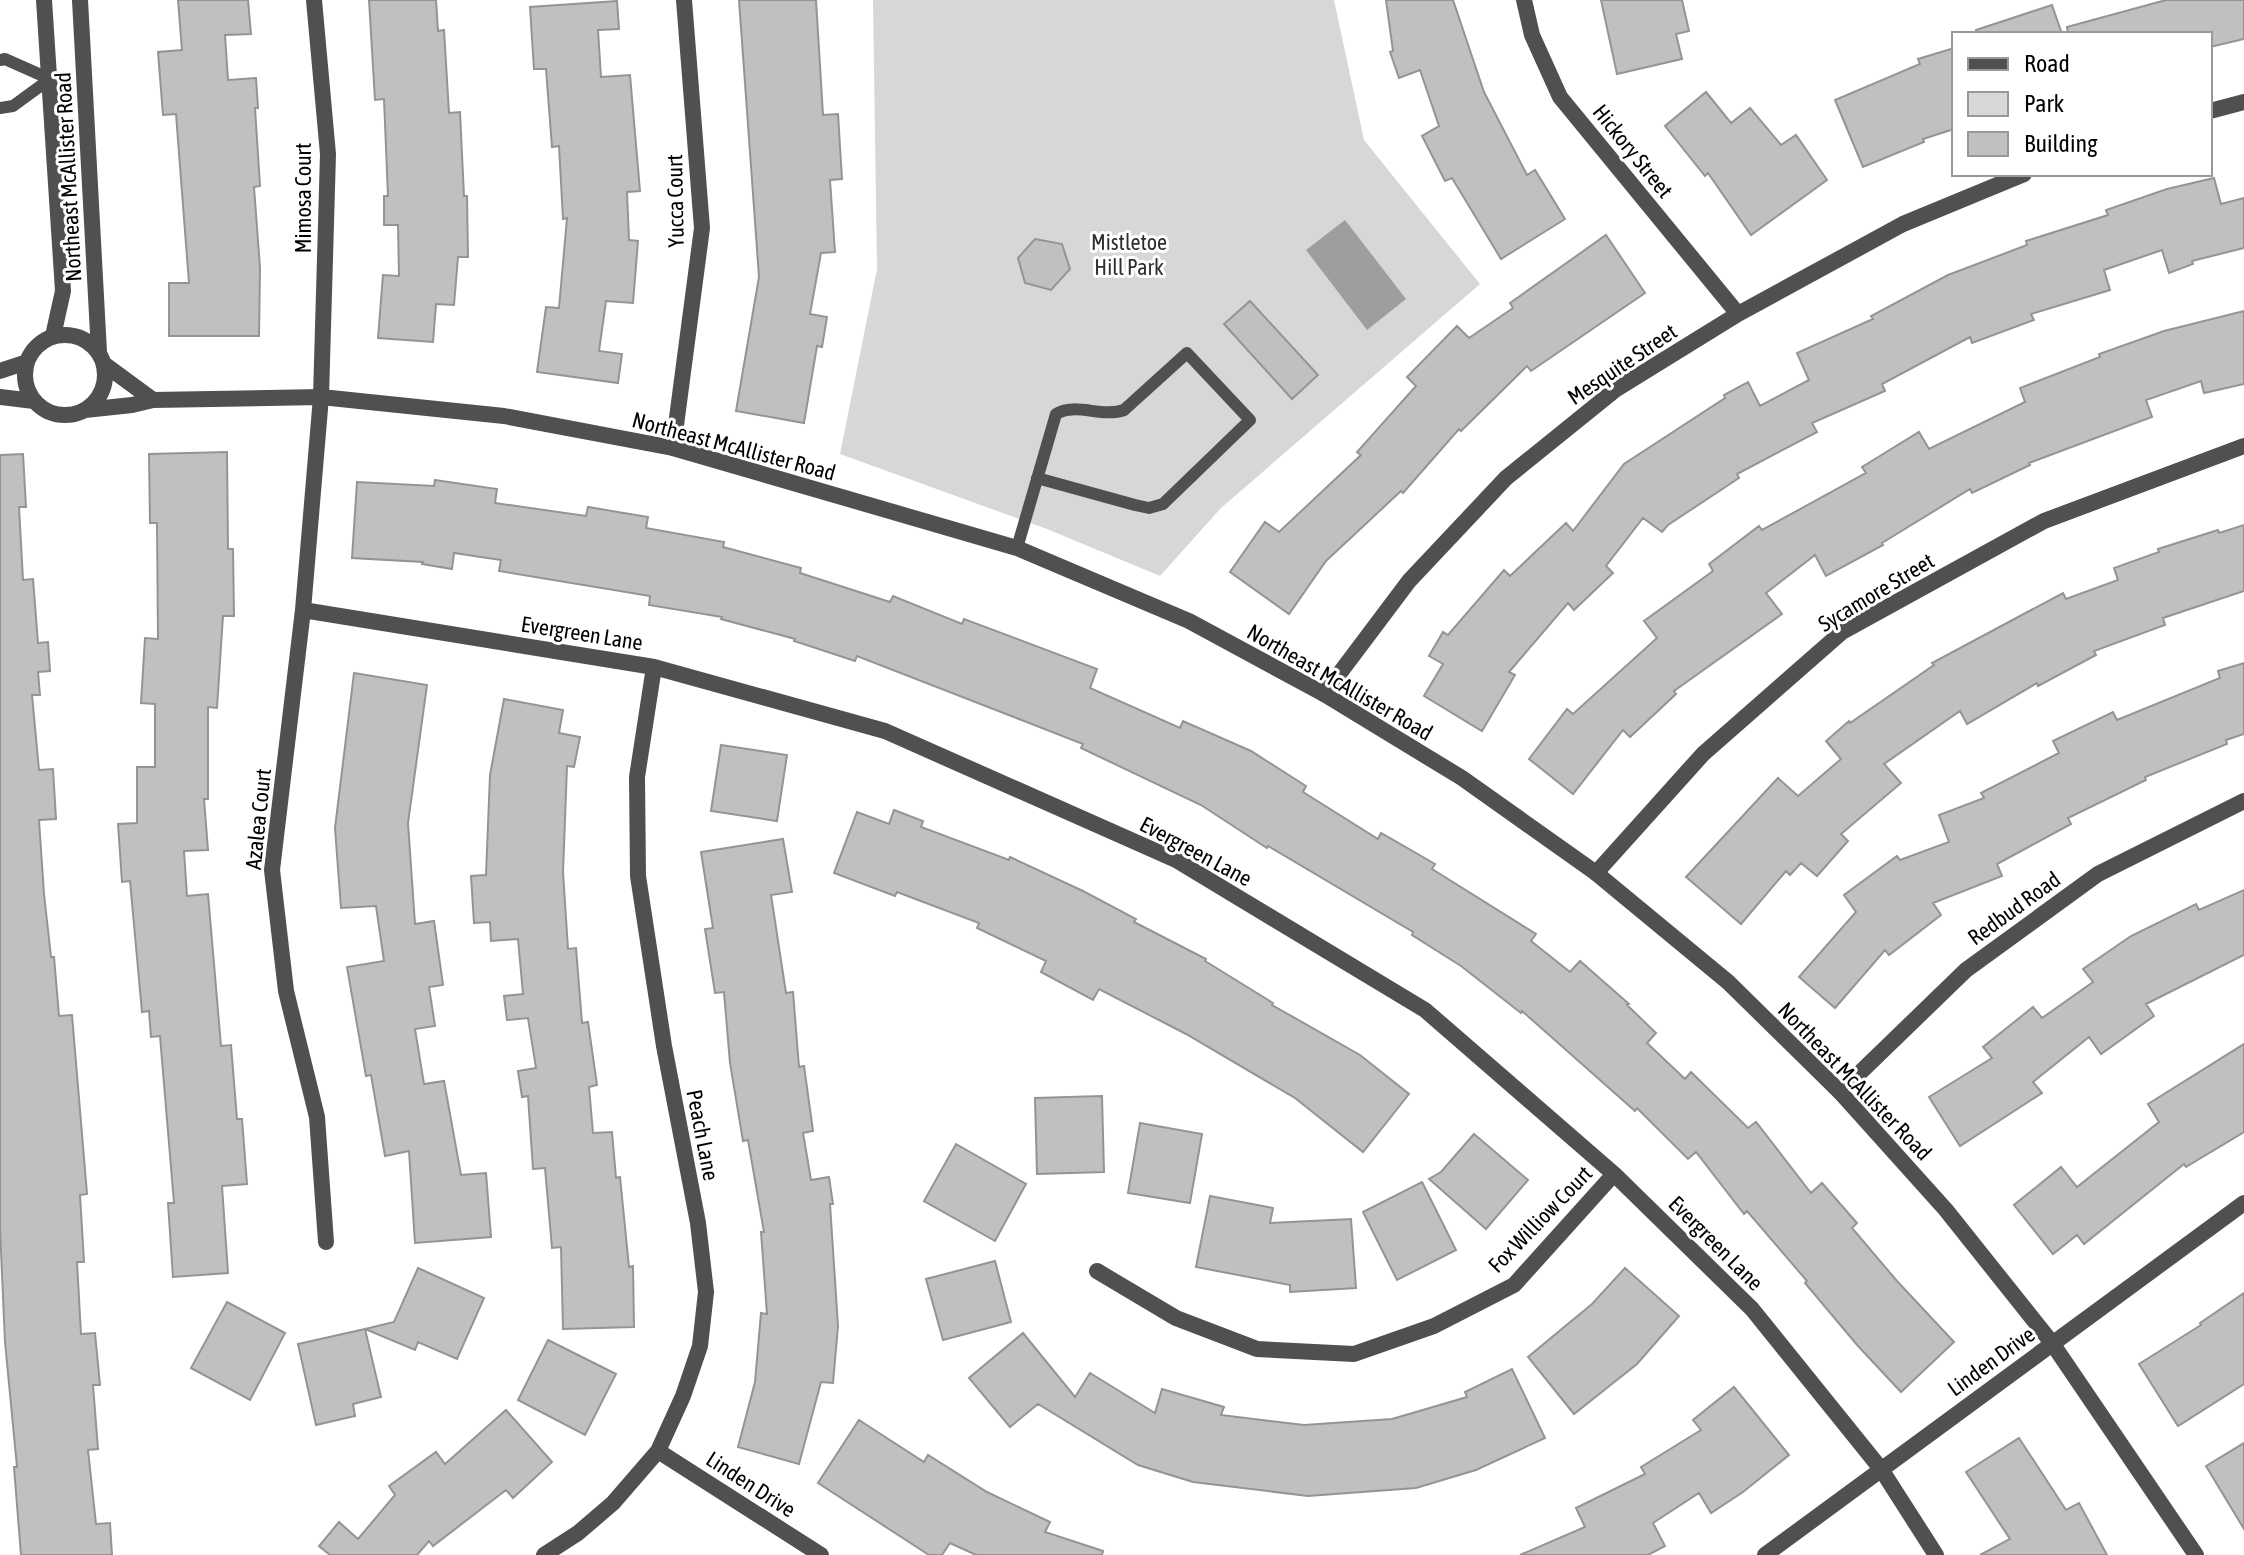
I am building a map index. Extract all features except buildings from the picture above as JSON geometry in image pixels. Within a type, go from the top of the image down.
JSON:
[{"type":"street","name":"Northeast McAllister Road","points":[[44,0],[63,291],[53,336]]},
{"type":"street","name":"Northeast McAllister Road","points":[[80,0],[101,358]]},
{"type":"street","name":"Mimosa Court","points":[[314,0],[328,154],[321,397]]},
{"type":"street","name":"Yucca Court","points":[[673,448],[702,228],[684,0]]},
{"type":"street","name":"Hickory Street","points":[[1524,0],[1532,35],[1560,97],[1738,314]]},
{"type":"street","points":[[2212,110],[2244,102]]},
{"type":"street","name":"Mesquite Street","points":[[1324,694],[1409,581],[1506,478],[1615,390],[1738,314],[1903,224],[2019,176]]},
{"type":"street","points":[[101,358],[103,389],[96,401],[85,410],[72,415],[58,415],[34,401],[27,389],[27,362],[41,342],[53,336],[78,337],[90,343],[101,358],[153,400]]},
{"type":"street","points":[[0,371],[27,362]]},
{"type":"street","points":[[0,397],[34,401]]},
{"type":"street","name":"Northeast McAllister Road","points":[[85,410],[153,400],[321,397],[504,416],[673,448],[1017,548],[1189,621],[1324,694],[1462,778],[1596,873],[1728,982],[1840,1092],[1946,1210],[2052,1343],[2196,1555]]},
{"type":"street","name":"Azalea Court","points":[[321,397],[303,610],[272,870],[286,991],[317,1117],[326,1242]]},
{"type":"street","name":"Sycamore Street","points":[[1596,873],[1703,754],[1842,632],[2044,521],[2244,446]]},
{"type":"street","name":"Evergreen Lane","points":[[303,610],[654,667],[885,731],[1176,860],[1425,1010],[1614,1174],[1752,1309],[1881,1469],[1936,1555]]},
{"type":"street","name":"Peach Lane","points":[[544,1555],[578,1533],[613,1503],[658,1451],[683,1396],[700,1346],[706,1292],[698,1223],[664,1046],[638,876],[637,777],[654,667]]},
{"type":"street","name":"Redbud Road","points":[[1840,1092],[1966,970],[2098,874],[2244,801]]},
{"type":"street","name":"Fox Williow Court","points":[[1097,1271],[1176,1318],[1257,1349],[1354,1354],[1434,1326],[1514,1285],[1614,1174]]},
{"type":"street","name":"Linden Drive","points":[[1765,1555],[2244,1203]]},
{"type":"street","name":"Linden Drive","points":[[658,1451],[821,1555]]},
{"type":"lane","points":[[0,60],[5,59],[50,79],[13,106],[0,108]]},
{"type":"lane","points":[[1017,548],[1037,478],[1056,414],[1063,409],[1113,414],[1124,410],[1187,353],[1250,420],[1163,504],[1149,508],[1037,478]]},
{"type":"green space","name":"Mistletoe Hill Park","points":[[873,0],[1334,0],[1364,140],[1480,284],[1221,508],[1160,576],[1047,529],[840,454],[877,269]]},
{"type":"shaded area","points":[[1345,220],[1406,299],[1367,330],[1306,250]]}]
